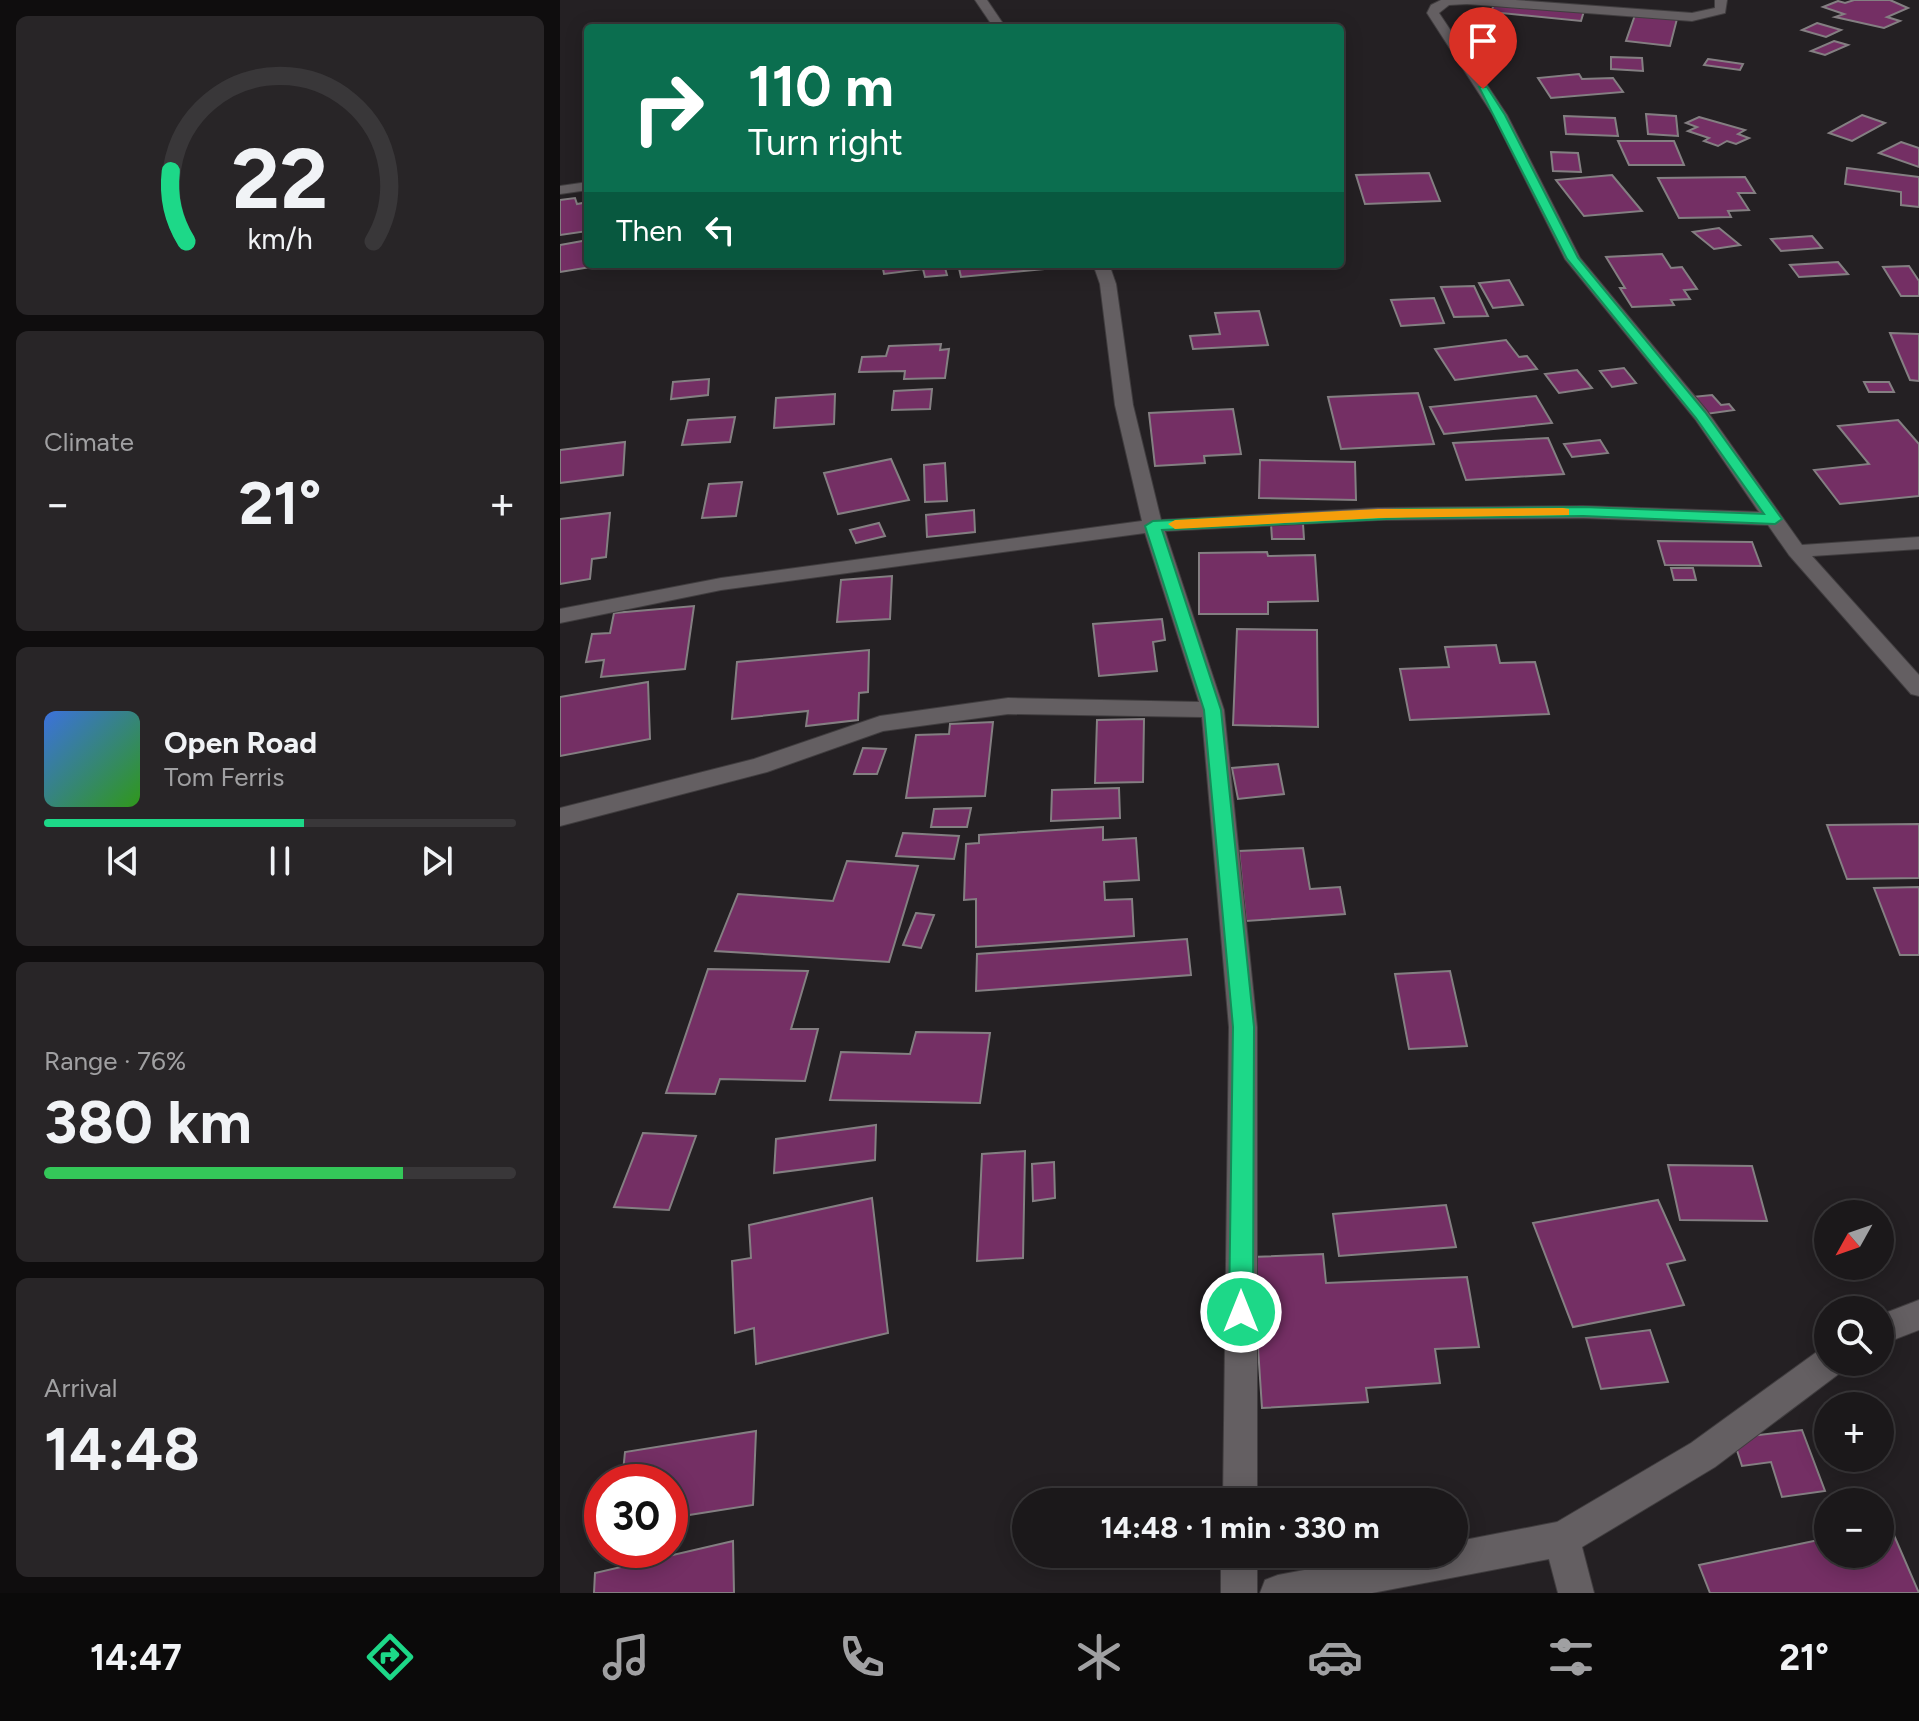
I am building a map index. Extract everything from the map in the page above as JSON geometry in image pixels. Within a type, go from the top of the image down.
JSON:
[{"type":"street","points":[[981,0],[997,24]]},
{"type":"street","points":[[1721,0],[1721,10],[1692,17],[1467,0],[1446,2],[1435,8],[1433,13],[1500,115],[1573,259],[1701,415],[1796,551],[1919,689]]},
{"type":"street","points":[[560,190],[584,187]]},
{"type":"street","points":[[1102,268],[1108,284],[1124,405],[1153,526],[1213,710],[1243,1027],[1240,1488]]},
{"type":"street","points":[[560,616],[721,584],[1153,526],[1410,513],[1583,512],[1775,519]]},
{"type":"street","points":[[1796,551],[1919,543]]},
{"type":"street","points":[[560,817],[759,766],[880,724],[1008,706],[1213,710]]},
{"type":"street","points":[[1894,1325],[1919,1315]]},
{"type":"street","points":[[1278,1593],[1562,1539],[1703,1455],[1814,1373]]},
{"type":"street","points":[[1562,1539],[1576,1593]]},
{"type":"street","points":[[1239,1568],[1239,1593]]},
{"type":"building","points":[[1890,0],[1908,8],[1887,17],[1900,21],[1884,28],[1835,17],[1844,14],[1823,7],[1838,1],[1845,3]]},
{"type":"building","points":[[1495,2],[1584,11],[1581,21],[1491,12]]},
{"type":"building","points":[[1635,15],[1677,19],[1670,46],[1626,41]]},
{"type":"building","points":[[1817,23],[1841,30],[1826,37],[1802,30]]},
{"type":"building","points":[[1834,41],[1848,45],[1825,55],[1811,51]]},
{"type":"building","points":[[1611,57],[1642,58],[1643,71],[1611,69]]},
{"type":"building","points":[[1708,59],[1743,64],[1740,70],[1704,65]]},
{"type":"building","points":[[1579,74],[1582,79],[1613,78],[1623,92],[1551,98],[1538,78]]},
{"type":"building","points":[[1646,114],[1676,116],[1678,136],[1648,134]]},
{"type":"building","points":[[1862,115],[1885,123],[1852,141],[1829,133]]},
{"type":"building","points":[[1564,116],[1615,118],[1618,136],[1566,134]]},
{"type":"building","points":[[1699,117],[1745,130],[1738,134],[1749,138],[1736,144],[1727,141],[1718,146],[1704,141],[1709,138],[1688,131],[1697,127],[1686,123]]},
{"type":"building","points":[[1618,141],[1674,141],[1684,165],[1629,165]]},
{"type":"building","points":[[1901,142],[1919,148],[1919,167],[1879,153]]},
{"type":"building","points":[[1551,152],[1578,153],[1581,172],[1553,171]]},
{"type":"building","points":[[1847,168],[1919,177],[1919,207],[1901,205],[1901,192],[1845,184]]},
{"type":"building","points":[[1429,173],[1440,201],[1365,204],[1356,175]]},
{"type":"building","points":[[1612,175],[1642,211],[1584,216],[1556,180]]},
{"type":"building","points":[[1745,177],[1755,193],[1738,193],[1749,210],[1728,211],[1731,217],[1679,218],[1658,178]]},
{"type":"building","points":[[575,198],[577,204],[584,203],[584,232],[560,235],[560,200]]},
{"type":"building","points":[[1719,228],[1740,245],[1714,249],[1693,232]]},
{"type":"building","points":[[1812,236],[1822,248],[1781,251],[1771,239]]},
{"type":"building","points":[[584,241],[584,268],[560,272],[560,245]]},
{"type":"building","points":[[1662,254],[1671,268],[1682,267],[1697,289],[1684,290],[1690,299],[1671,300],[1674,305],[1632,307],[1620,288],[1625,288],[1606,257]]},
{"type":"building","points":[[1838,262],[1848,274],[1799,277],[1790,265]]},
{"type":"building","points":[[1909,266],[1919,281],[1919,296],[1901,296],[1883,267]]},
{"type":"building","points":[[883,268],[945,268],[947,275],[925,277],[923,269],[884,274]]},
{"type":"building","points":[[959,268],[1054,268],[961,277]]},
{"type":"building","points":[[1509,280],[1523,305],[1493,308],[1479,283]]},
{"type":"building","points":[[1474,286],[1488,316],[1454,317],[1441,287]]},
{"type":"building","points":[[1434,298],[1444,323],[1401,326],[1391,300]]},
{"type":"building","points":[[1259,311],[1268,345],[1193,349],[1190,336],[1220,334],[1215,313]]},
{"type":"building","points":[[1890,333],[1919,334],[1919,381],[1910,380]]},
{"type":"building","points":[[1506,340],[1519,357],[1527,356],[1537,369],[1455,380],[1435,349]]},
{"type":"building","points":[[941,344],[940,350],[949,349],[945,378],[904,379],[905,371],[859,372],[862,357],[886,356],[889,346]]},
{"type":"building","points":[[1624,368],[1636,383],[1612,387],[1600,371]]},
{"type":"building","points":[[1577,370],[1592,388],[1559,393],[1545,374]]},
{"type":"building","points":[[709,379],[708,395],[671,399],[673,382]]},
{"type":"building","points":[[1864,382],[1889,382],[1894,392],[1869,392]]},
{"type":"building","points":[[932,389],[930,409],[892,410],[894,391]]},
{"type":"building","points":[[1418,393],[1434,444],[1341,449],[1328,397]]},
{"type":"building","points":[[835,394],[834,424],[774,428],[776,398]]},
{"type":"building","points":[[1712,395],[1721,405],[1729,404],[1734,410],[1706,414],[1692,397]]},
{"type":"building","points":[[1536,396],[1552,423],[1444,434],[1430,407]]},
{"type":"building","points":[[1233,409],[1241,454],[1204,456],[1205,463],[1155,466],[1149,413]]},
{"type":"building","points":[[735,417],[730,442],[682,445],[688,420]]},
{"type":"building","points":[[1898,420],[1919,444],[1919,496],[1840,504],[1814,470],[1869,464],[1838,426]]},
{"type":"building","points":[[1548,438],[1564,474],[1466,480],[1453,443]]},
{"type":"building","points":[[1600,440],[1608,453],[1572,457],[1564,444]]},
{"type":"building","points":[[625,442],[623,475],[560,483],[560,450]]},
{"type":"building","points":[[891,459],[909,500],[838,514],[824,473]]},
{"type":"building","points":[[1260,460],[1355,462],[1356,500],[1259,498]]},
{"type":"building","points":[[945,463],[947,501],[925,502],[924,465]]},
{"type":"building","points":[[742,482],[736,516],[702,518],[709,484]]},
{"type":"building","points":[[974,510],[975,532],[927,537],[926,515]]},
{"type":"building","points":[[610,513],[606,557],[592,559],[590,579],[560,584],[560,519]]},
{"type":"building","points":[[879,523],[885,536],[856,543],[850,530]]},
{"type":"building","points":[[1271,524],[1303,524],[1304,539],[1272,539]]},
{"type":"building","points":[[1658,541],[1752,542],[1761,566],[1665,565]]},
{"type":"building","points":[[1267,552],[1268,556],[1315,555],[1318,601],[1268,602],[1268,614],[1199,614],[1199,553]]},
{"type":"building","points":[[1671,568],[1693,568],[1696,580],[1674,580]]},
{"type":"building","points":[[892,576],[890,619],[837,622],[841,580]]},
{"type":"building","points":[[694,606],[685,669],[601,677],[604,660],[586,662],[592,634],[610,633],[614,613]]},
{"type":"building","points":[[1162,619],[1165,640],[1153,642],[1157,671],[1099,676],[1093,624]]},
{"type":"building","points":[[1237,629],[1317,630],[1318,727],[1233,725]]},
{"type":"building","points":[[1496,645],[1500,663],[1535,662],[1549,714],[1410,720],[1400,669],[1449,667],[1445,647]]},
{"type":"building","points":[[869,650],[868,692],[859,693],[858,720],[806,726],[808,711],[732,719],[737,662]]},
{"type":"building","points":[[648,682],[650,739],[560,756],[560,697]]},
{"type":"building","points":[[1144,719],[1143,782],[1095,783],[1097,720]]},
{"type":"building","points":[[993,722],[985,796],[906,798],[916,735],[949,734],[950,724]]},
{"type":"building","points":[[863,748],[886,749],[877,774],[854,774]]},
{"type":"building","points":[[1278,764],[1284,794],[1238,799],[1232,768]]},
{"type":"building","points":[[1119,788],[1120,818],[1051,821],[1052,790]]},
{"type":"building","points":[[971,808],[967,827],[931,827],[934,809]]},
{"type":"building","points":[[1919,824],[1919,878],[1847,879],[1827,825]]},
{"type":"building","points":[[1103,827],[1103,840],[1136,838],[1139,880],[1104,882],[1105,900],[1132,899],[1134,936],[976,947],[976,899],[964,900],[966,844],[979,843],[979,835]]},
{"type":"building","points":[[903,833],[959,836],[954,859],[896,856]]},
{"type":"building","points":[[1303,848],[1310,889],[1340,887],[1345,914],[1246,921],[1239,851]]},
{"type":"building","points":[[847,861],[918,866],[889,962],[715,951],[738,894],[833,901]]},
{"type":"building","points":[[1919,887],[1919,955],[1900,955],[1874,888]]},
{"type":"building","points":[[916,913],[934,915],[921,948],[903,945]]},
{"type":"building","points":[[1187,939],[1191,975],[976,991],[977,954]]},
{"type":"building","points":[[708,969],[808,971],[791,1029],[818,1029],[805,1081],[720,1079],[715,1094],[666,1093]]},
{"type":"building","points":[[1450,971],[1467,1046],[1409,1049],[1395,974]]},
{"type":"building","points":[[916,1032],[990,1033],[980,1103],[830,1100],[841,1052],[910,1054]]},
{"type":"building","points":[[876,1125],[875,1160],[774,1173],[776,1139]]},
{"type":"building","points":[[643,1133],[696,1136],[669,1210],[614,1207]]},
{"type":"building","points":[[1025,1151],[1023,1258],[977,1261],[982,1154]]},
{"type":"building","points":[[1054,1162],[1055,1198],[1033,1201],[1032,1164]]},
{"type":"building","points":[[1668,1165],[1752,1166],[1767,1221],[1680,1220]]},
{"type":"building","points":[[872,1198],[888,1333],[756,1364],[754,1328],[735,1333],[732,1261],[751,1258],[749,1225]]},
{"type":"building","points":[[1658,1200],[1685,1260],[1667,1264],[1684,1305],[1573,1327],[1533,1223]]},
{"type":"building","points":[[1446,1205],[1456,1247],[1339,1256],[1333,1214]]},
{"type":"building","points":[[1323,1254],[1326,1283],[1467,1277],[1479,1347],[1435,1349],[1440,1383],[1366,1388],[1368,1402],[1262,1408],[1252,1257]]},
{"type":"building","points":[[1650,1330],[1668,1382],[1601,1389],[1586,1338]]},
{"type":"building","points":[[1802,1430],[1814,1462],[1814,1472],[1818,1472],[1824,1488],[1782,1497],[1771,1462],[1742,1466],[1733,1438]]},
{"type":"building","points":[[756,1431],[753,1505],[688,1515],[688,1464],[624,1464],[625,1452]]},
{"type":"building","points":[[1894,1535],[1919,1593],[1710,1593],[1699,1565],[1814,1541],[1814,1568],[1894,1568]]},
{"type":"building","points":[[733,1541],[734,1593],[594,1593],[595,1573],[617,1568],[688,1568],[688,1551]]},
{"type":"slow traffic","points":[[1175,524],[1378,514],[1563,512]]},
{"type":"route","points":[[1241,1312],[1243,1027],[1213,710],[1153,526],[1407,513],[1583,512],[1775,519],[1701,415],[1573,259],[1500,115],[1483,89]]}]
